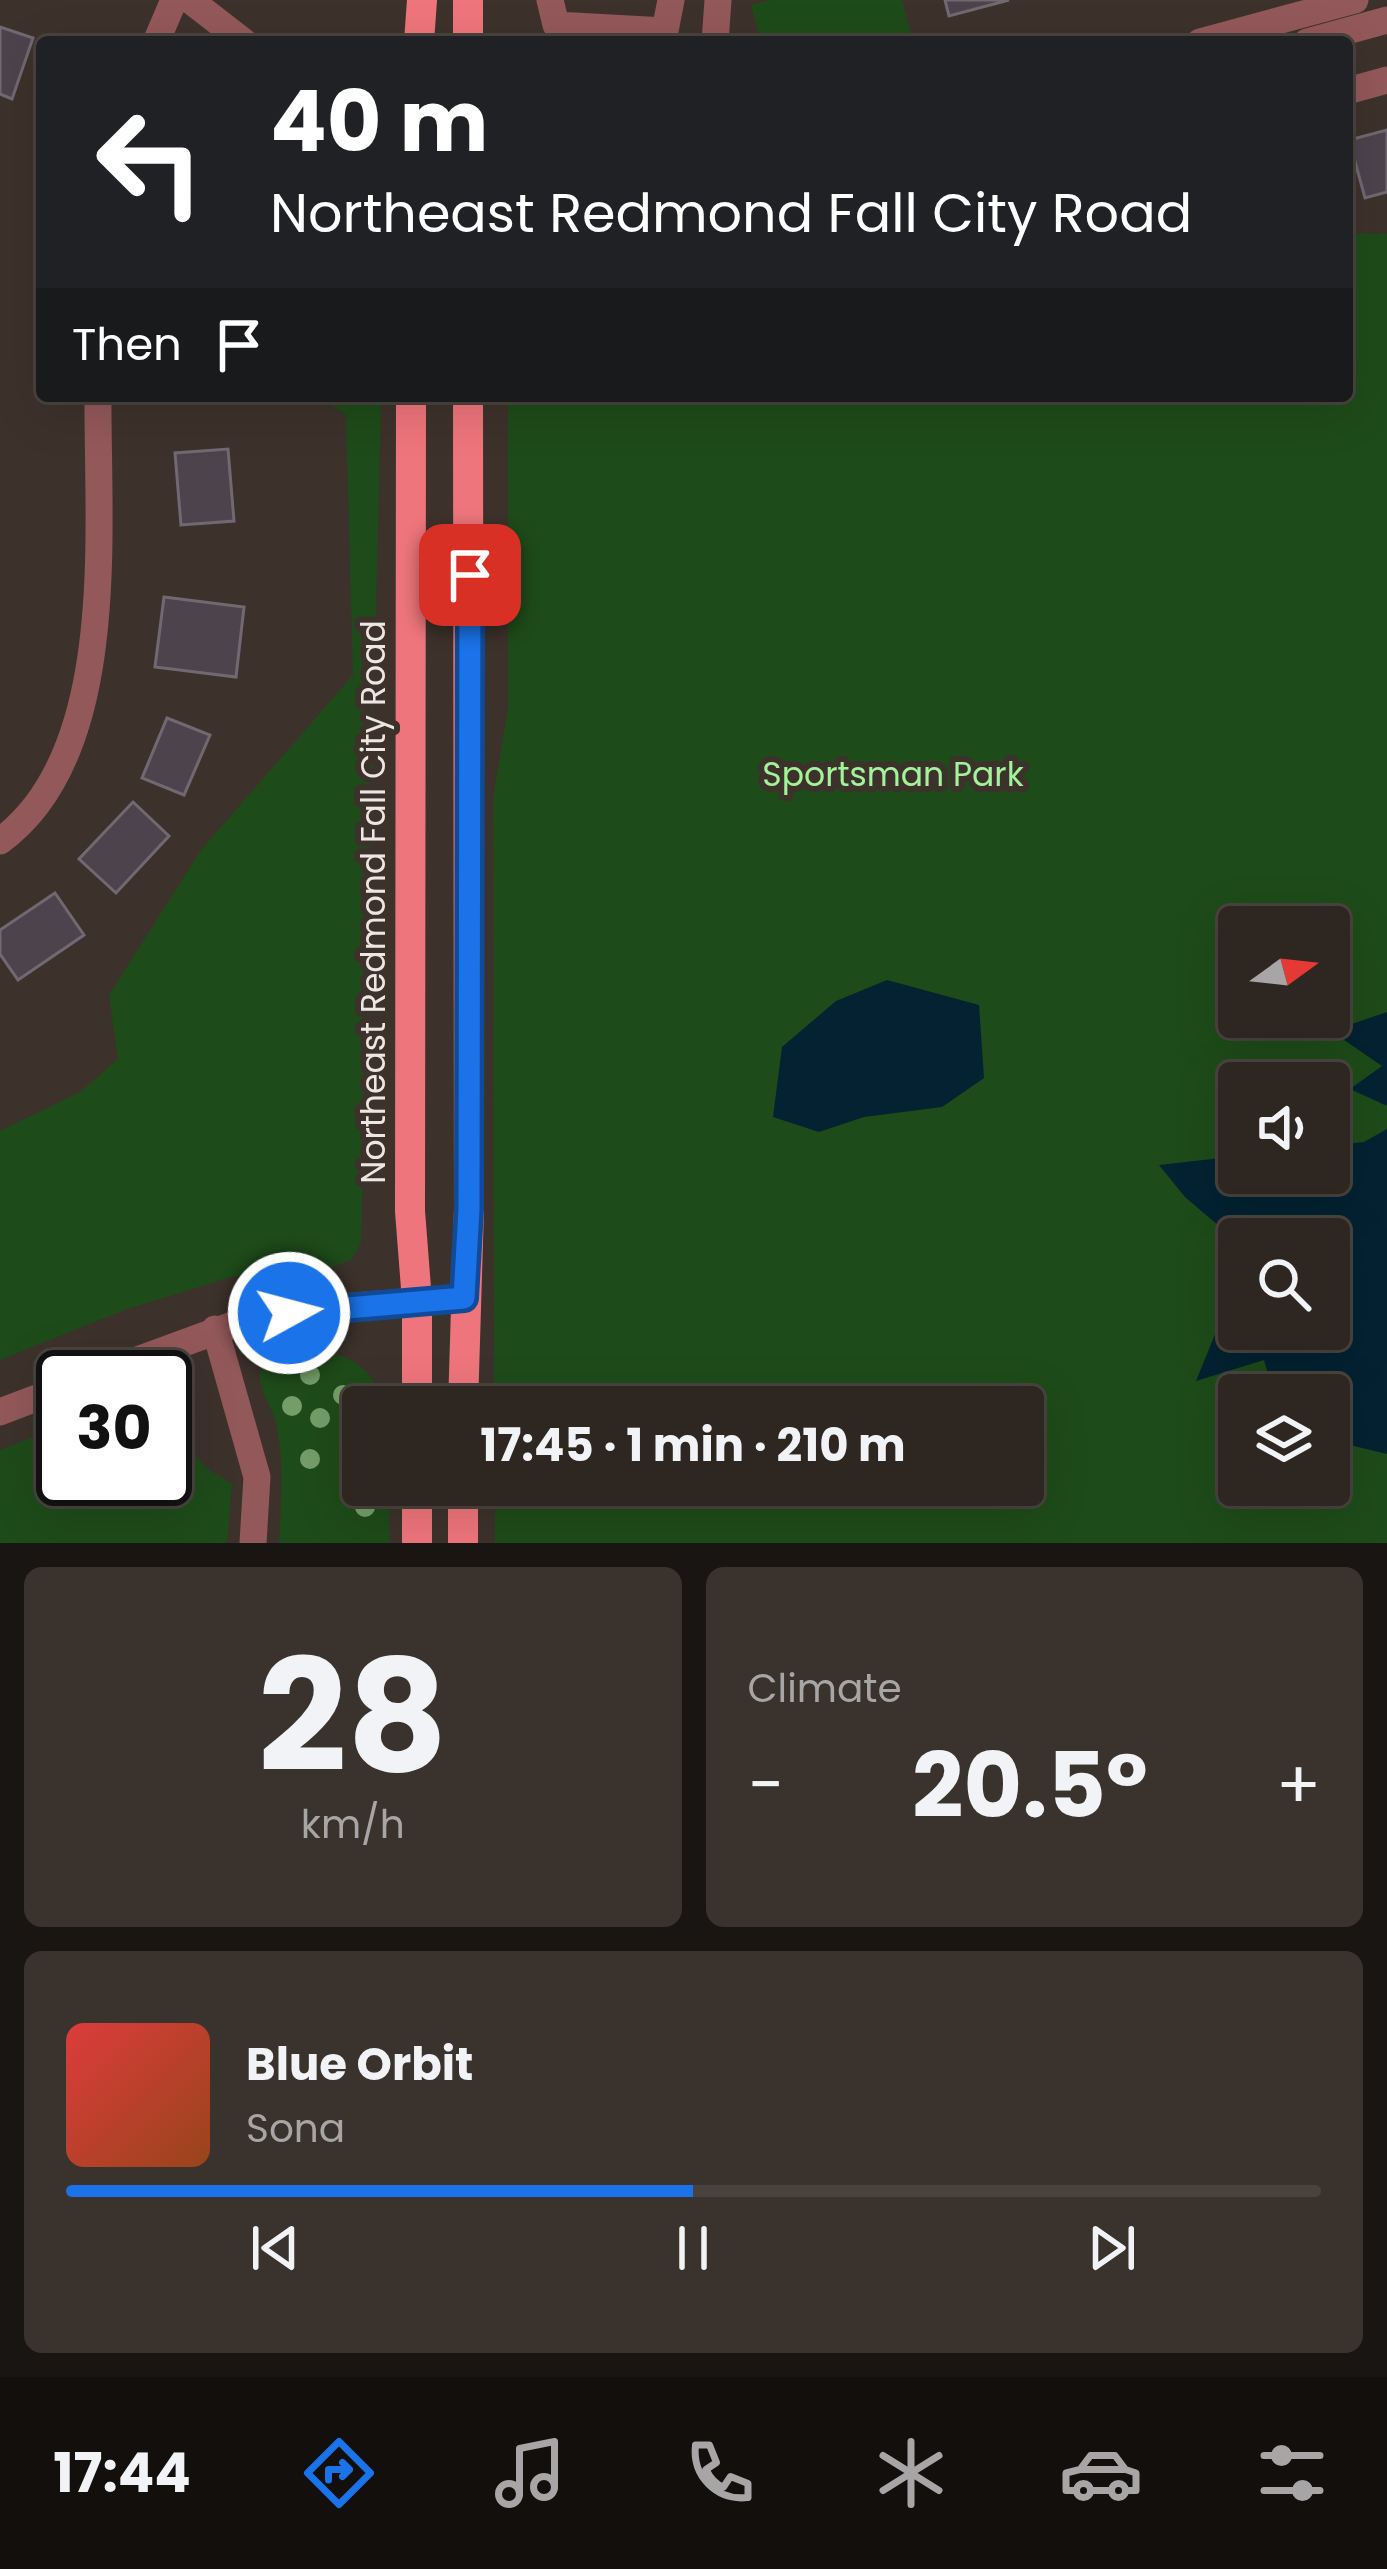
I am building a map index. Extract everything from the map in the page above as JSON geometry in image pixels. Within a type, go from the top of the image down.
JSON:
[{"type":"main road","points":[[419,36],[422,0]]},
{"type":"main road","points":[[468,0],[468,36]]},
{"type":"main road","name":"Northeast Redmond Fall City Road","points":[[411,402],[410,1211],[417,1386]]},
{"type":"main road","points":[[463,1386],[470,1042],[468,402]]},
{"type":"main road","points":[[417,1506],[417,1543]]},
{"type":"main road","points":[[463,1506],[463,1543]]},
{"type":"street","points":[[159,36],[174,0]]},
{"type":"street","points":[[190,0],[236,36]]},
{"type":"street","points":[[550,0],[556,25],[608,13],[665,31],[671,0]]},
{"type":"street","points":[[715,36],[718,0]]},
{"type":"street","points":[[1222,36],[1355,0]]},
{"type":"street","points":[[1329,36],[1387,20]]},
{"type":"street","points":[[1353,89],[1387,80]]},
{"type":"street","points":[[0,841],[21,826],[44,799],[75,734],[90,672],[98,402]]},
{"type":"street","points":[[161,1350],[215,1329],[289,1313],[464,1298]]},
{"type":"street","points":[[215,1329],[257,1477],[253,1543]]},
{"type":"street","points":[[0,1412],[36,1398]]},
{"type":"green space","points":[[771,0],[902,0],[911,36],[759,36],[751,5]]},
{"type":"green space","name":"Sportsman Park","points":[[1353,233],[1387,234],[1387,1543],[495,1543],[495,1506],[1044,1506],[1044,1386],[494,1386],[493,797],[508,709],[508,402],[1353,402]]},
{"type":"green space","points":[[328,402],[381,402],[361,1243],[351,1260],[324,1270],[232,1277],[127,1309],[0,1360],[0,1131],[80,1092],[118,1059],[109,995],[201,850],[353,675],[346,415]]},
{"type":"green space","points":[[322,1350],[345,1357],[375,1384],[342,1386],[342,1506],[389,1506],[390,1543],[279,1543],[280,1451],[260,1373],[272,1356]]},
{"type":"green space","points":[[36,1436],[36,1506],[192,1506],[192,1451],[206,1468],[232,1484],[227,1543],[0,1543],[0,1450]]},
{"type":"water","points":[[887,980],[979,1005],[984,1078],[942,1107],[864,1117],[819,1132],[773,1117],[782,1047],[836,1001]]},
{"type":"water","points":[[1387,1012],[1387,1106],[1350,1089],[1382,1066],[1341,1038],[1350,1038],[1350,1025]]},
{"type":"water","points":[[1387,1129],[1387,1454],[1350,1445],[1350,1374],[1268,1374],[1264,1360],[1196,1381],[1218,1327],[1218,1350],[1350,1350],[1350,1218],[1218,1218],[1218,1225],[1185,1197],[1159,1165],[1218,1158],[1218,1194],[1350,1194],[1350,1144],[1364,1142]]},
{"type":"building","points":[[945,0],[1009,0],[949,16]]},
{"type":"building","points":[[0,27],[33,38],[12,99],[0,94]]},
{"type":"building","points":[[1387,130],[1387,192],[1365,198],[1353,139]]},
{"type":"building","points":[[228,449],[234,521],[181,525],[175,453]]},
{"type":"building","points":[[164,597],[244,607],[236,677],[155,667]]},
{"type":"building","points":[[167,718],[210,735],[184,795],[142,778]]},
{"type":"building","points":[[133,802],[169,836],[116,893],[79,859]]},
{"type":"building","points":[[55,893],[84,935],[18,980],[0,954],[0,930]]},
{"type":"route","points":[[289,1313],[464,1298],[469,1209],[470,575]]}]
